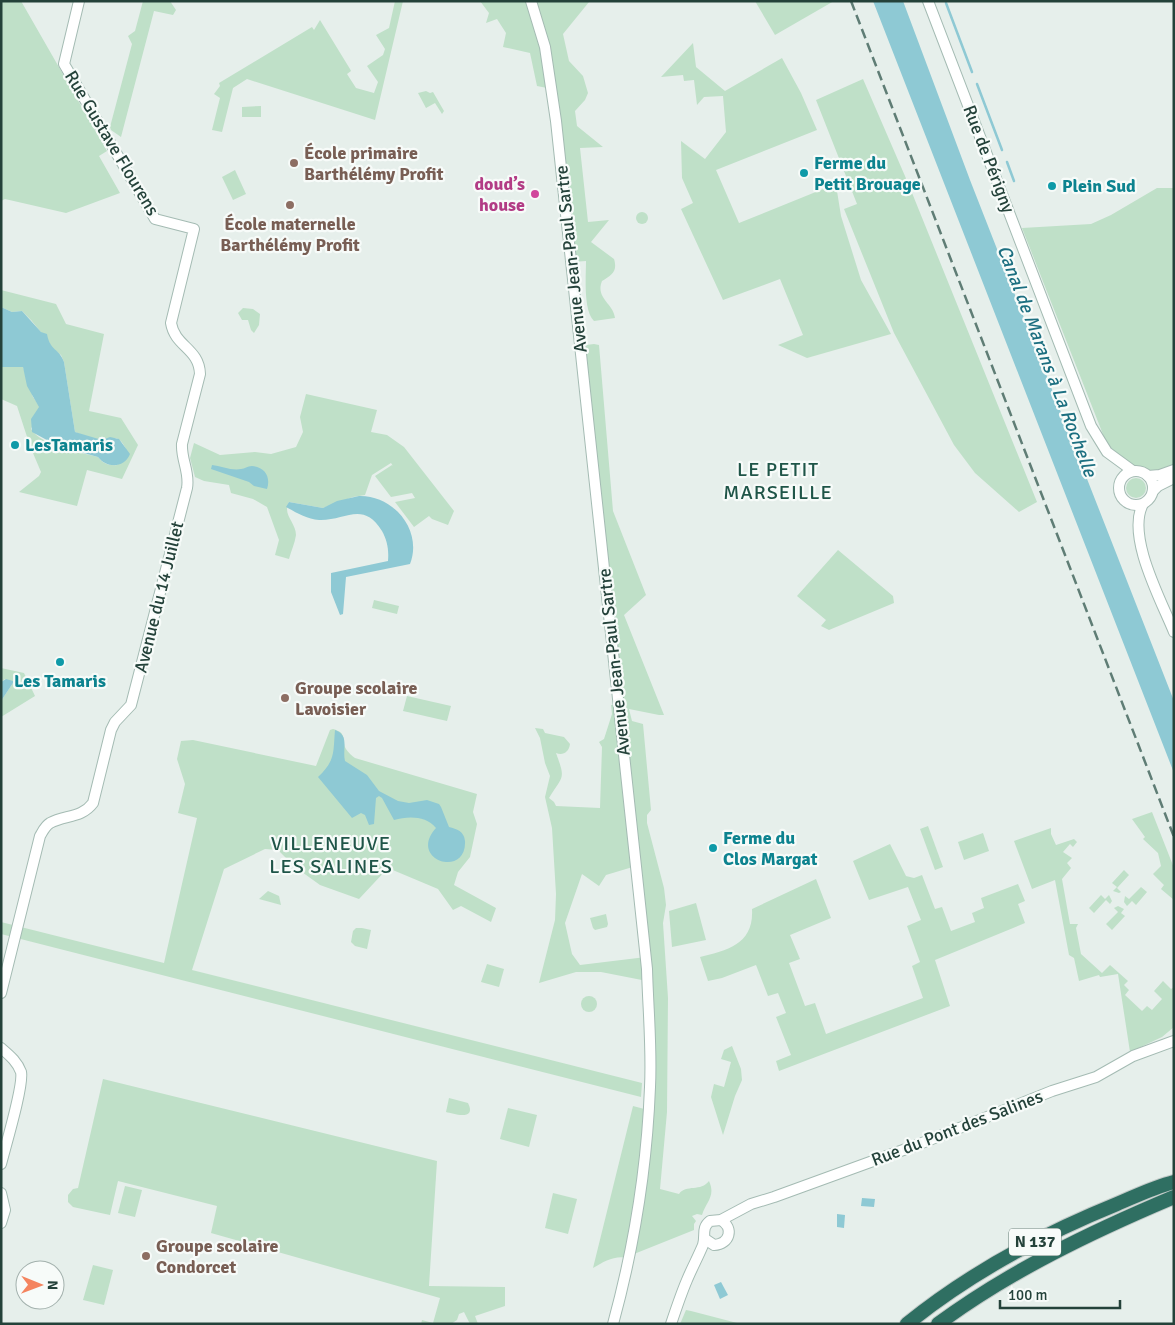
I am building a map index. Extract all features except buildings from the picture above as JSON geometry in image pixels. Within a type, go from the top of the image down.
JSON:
[{"type":"highway","name":"N 137","points":[[907,1324],[1006,1256],[1085,1217],[1174,1182]]},
{"type":"highway","name":"N 137","points":[[938,1324],[1019,1270],[1096,1232],[1174,1197]]},
{"type":"street","name":"Rue Gustave Flourens","points":[[79,1],[64,64],[155,219],[194,229]]},
{"type":"street","name":"Avenue Jean-Paul Sartre","points":[[531,1],[545,47],[557,130],[647,969],[650,1075],[648,1118],[639,1196],[629,1256],[612,1324]]},
{"type":"street","name":"Rue de Périgny","points":[[928,1],[1091,426],[1107,452],[1133,471]]},
{"type":"street","name":"Avenue du 14 Juillet","points":[[1,993],[40,836],[49,824],[76,816],[88,809],[93,802],[111,730],[120,716],[132,705],[189,479],[182,454],[182,444],[200,369],[198,361],[192,352],[176,337],[171,323],[194,229]]},
{"type":"street","points":[[1148,476],[1160,475],[1174,470]]},
{"type":"street","points":[[1144,504],[1129,504],[1120,495],[1120,482],[1125,475],[1133,471],[1141,472],[1148,476],[1152,483],[1153,492]]},
{"type":"street","points":[[1174,478],[1158,486],[1153,492],[1140,510],[1138,525],[1144,560],[1174,632]]},
{"type":"street","name":"Rue du Pont des Salines","points":[[724,1224],[738,1211],[751,1204],[917,1145],[1052,1091],[1096,1077],[1133,1056],[1174,1041]]},
{"type":"street","points":[[1,1048],[14,1059],[21,1074],[21,1082],[1,1164]]},
{"type":"street","points":[[1,1193],[5,1210],[1,1223]]},
{"type":"street","name":"Rue du Pont des Salines","points":[[671,1324],[705,1238],[703,1229],[713,1219],[724,1224],[729,1233],[727,1240],[721,1244],[714,1245],[697,1261]]},
{"type":"street","points":[[705,1238],[714,1245]]},
{"type":"green space","points":[[1,1],[21,1],[107,151],[99,156],[120,193],[66,213],[5,199],[1,201]]},
{"type":"green space","points":[[143,1],[170,1],[176,10],[173,15],[154,11],[121,137],[111,130],[110,127],[132,44],[128,36],[135,31]]},
{"type":"green space","points":[[395,1],[403,1],[375,120],[247,79],[233,88],[222,132],[212,130],[220,98],[214,94],[220,86],[219,83],[312,27],[314,30],[320,20],[350,69],[351,71],[347,74],[356,88],[374,93],[378,82],[367,66],[383,55],[385,49],[376,35],[389,28]]},
{"type":"green space","points":[[480,1],[589,2],[563,34],[569,61],[583,76],[588,93],[585,100],[575,111],[577,126],[603,147],[580,148],[588,222],[609,220],[591,242],[614,259],[614,270],[611,275],[602,281],[601,292],[612,309],[615,318],[594,321],[590,316],[587,301],[586,261],[572,262],[552,89],[537,86],[530,53],[503,47],[506,33],[497,19],[486,23],[489,13]]},
{"type":"green space","points":[[755,1],[834,1],[775,35]]},
{"type":"green space","points":[[693,43],[696,67],[725,91],[782,58],[801,93],[817,130],[716,170],[739,223],[833,185],[837,191],[841,216],[861,280],[891,334],[807,358],[778,345],[803,335],[780,279],[723,300],[681,209],[693,203],[682,178],[681,141],[705,159],[726,132],[723,96],[704,97],[697,105],[694,80],[684,81],[683,75],[661,77]]},
{"type":"green space","points":[[863,79],[908,183],[1037,502],[1019,512],[975,473],[954,445],[894,333],[844,209],[857,204],[816,100]]},
{"type":"green space","points":[[433,92],[444,111],[442,114],[435,103],[426,108],[418,93]]},
{"type":"green space","points":[[261,106],[261,117],[242,117],[242,107]]},
{"type":"green space","points":[[235,170],[246,194],[233,200],[222,177]]},
{"type":"green space","points":[[1157,188],[1174,188],[1174,465],[1155,472],[1142,467],[1131,467],[1122,462],[1106,442],[1022,228],[1091,224],[1111,215]]},
{"type":"green space","points":[[640,212],[644,212],[648,218],[644,224],[640,224],[636,220],[636,216]]},
{"type":"green space","points":[[1,290],[56,304],[66,324],[104,334],[89,411],[121,418],[138,445],[122,479],[87,470],[77,506],[19,492],[39,476],[41,472],[17,406],[1,399],[1,367],[23,367],[33,397],[40,407],[31,429],[43,440],[62,448],[98,457],[111,465],[117,465],[126,449],[123,443],[116,438],[99,440],[75,432],[64,362],[61,355],[52,348],[22,311],[12,312],[1,307]]},
{"type":"green space","points":[[243,308],[253,309],[260,314],[259,325],[254,333],[248,320],[242,320],[238,313]]},
{"type":"green space","points":[[586,345],[599,345],[613,511],[646,595],[624,615],[664,715],[629,709],[632,721],[643,724],[651,810],[647,815],[647,823],[664,888],[666,905],[663,923],[668,998],[667,1112],[660,1189],[679,1194],[686,1189],[702,1186],[709,1181],[711,1186],[710,1199],[702,1215],[692,1216],[696,1221],[694,1230],[629,1256],[629,1258],[614,1258],[593,1268],[633,1106],[648,1110],[647,981],[601,972],[576,972],[539,983],[555,920],[556,894],[552,828],[545,797],[550,776],[545,763],[540,738],[535,728],[543,729],[545,733],[564,737],[570,744],[565,753],[556,753],[562,773],[560,781],[549,798],[556,806],[600,808],[602,747],[599,742],[604,739],[612,714],[611,705],[618,705],[597,495]],"holes":[[[636,866],[646,957],[580,965],[572,954],[565,923],[582,874],[599,886],[606,875]]]},
{"type":"green space","points":[[306,394],[377,410],[371,432],[387,435],[404,447],[454,511],[448,525],[429,516],[414,527],[395,502],[415,498],[412,493],[391,497],[375,476],[393,466],[391,463],[372,475],[365,495],[353,497],[323,508],[289,502],[287,511],[294,526],[295,541],[289,559],[275,555],[279,540],[267,507],[253,499],[231,493],[229,485],[204,481],[195,477],[190,458],[194,443],[220,455],[255,452],[271,454],[296,447],[303,432],[300,417]]},
{"type":"green space","points":[[1132,478],[1140,478],[1146,484],[1146,492],[1140,498],[1132,498],[1126,492],[1126,484]]},
{"type":"green space","points":[[838,550],[893,596],[894,603],[829,630],[821,626],[826,620],[797,596]]},
{"type":"green space","points":[[374,600],[399,606],[397,614],[372,608]]},
{"type":"green space","points":[[1,668],[24,673],[35,696],[1,717],[1,701],[13,683],[5,679],[1,682]]},
{"type":"green space","points":[[407,696],[451,706],[447,721],[403,711]]},
{"type":"green space","points":[[333,729],[341,733],[346,749],[355,758],[477,794],[473,812],[477,824],[470,857],[458,872],[454,885],[496,908],[491,922],[461,906],[453,910],[438,889],[388,868],[359,899],[320,885],[295,867],[278,850],[265,849],[224,869],[192,970],[642,1083],[641,1097],[1,934],[1,922],[164,963],[197,818],[178,813],[185,784],[177,759],[181,741],[193,740],[316,766],[330,730]]},
{"type":"green space","points":[[1152,812],[1174,868],[1174,900],[1161,889],[1164,885],[1153,874],[1161,866],[1158,853],[1143,839],[1145,837],[1132,819]]},
{"type":"green space","points":[[928,826],[943,867],[935,870],[920,829]]},
{"type":"green space","points":[[1051,828],[1051,834],[1056,845],[1074,839],[1077,842],[1073,847],[1070,844],[1063,852],[1072,858],[1067,863],[1071,868],[1062,879],[1070,924],[1078,924],[1076,928],[1081,954],[1102,973],[1110,965],[1128,981],[1124,985],[1129,990],[1125,995],[1142,1011],[1147,1006],[1152,1010],[1162,999],[1154,991],[1163,981],[1171,989],[1174,987],[1174,1027],[1162,1037],[1130,1052],[1118,974],[1100,977],[1099,975],[1079,981],[1074,958],[1069,955],[1055,880],[1032,889],[1014,841]]},
{"type":"green space","points":[[983,833],[989,851],[964,860],[958,842]]},
{"type":"green space","points":[[890,844],[906,876],[914,878],[922,875],[935,909],[942,907],[951,931],[975,922],[972,913],[984,908],[981,898],[1018,884],[1025,901],[1018,904],[1025,923],[935,960],[950,1006],[779,1071],[776,1061],[791,1055],[776,1017],[786,1013],[778,993],[768,996],[756,965],[722,978],[708,981],[700,957],[729,948],[744,938],[749,930],[752,909],[816,879],[831,918],[790,935],[800,959],[789,963],[805,1006],[815,1003],[826,1034],[923,998],[912,966],[920,962],[907,926],[921,920],[908,887],[869,900],[853,861]]},
{"type":"green space","points":[[1124,870],[1129,875],[1117,888],[1121,892],[1113,891],[1117,887],[1112,883]]},
{"type":"green space","points":[[1141,887],[1147,892],[1136,905],[1132,901],[1127,906],[1124,902],[1125,896],[1129,899]]},
{"type":"green space","points":[[268,891],[279,896],[281,905],[259,899]]},
{"type":"green space","points":[[1101,895],[1105,899],[1109,895],[1112,901],[1110,904],[1106,900],[1094,913],[1089,908]]},
{"type":"green space","points":[[696,903],[706,940],[672,947],[669,911]]},
{"type":"green space","points":[[1118,906],[1124,909],[1121,913],[1125,916],[1112,930],[1106,924],[1118,912],[1114,908]]},
{"type":"green space","points":[[606,914],[607,927],[595,930],[590,918]]},
{"type":"green space","points":[[356,928],[371,930],[367,949],[355,946],[351,942],[353,931]]},
{"type":"green space","points":[[487,964],[504,969],[499,987],[481,982]]},
{"type":"green space","points":[[589,996],[595,998],[597,1004],[595,1010],[589,1012],[583,1010],[581,1004],[583,998]]},
{"type":"green space","points":[[732,1046],[741,1069],[742,1080],[723,1135],[711,1097],[714,1084],[724,1087],[731,1062],[721,1059],[724,1050]]},
{"type":"green space","points":[[103,1079],[437,1161],[429,1286],[505,1287],[505,1306],[475,1316],[478,1324],[470,1324],[464,1312],[459,1314],[457,1320],[451,1324],[421,1324],[422,1320],[433,1323],[440,1298],[211,1233],[217,1206],[118,1181],[110,1215],[73,1207],[68,1202],[68,1195],[73,1189],[78,1188]]},
{"type":"green space","points":[[449,1098],[468,1103],[469,1112],[463,1115],[446,1112]]},
{"type":"green space","points":[[508,1108],[537,1115],[529,1147],[500,1139]]},
{"type":"green space","points":[[125,1186],[142,1190],[135,1217],[118,1213]]},
{"type":"green space","points":[[553,1193],[577,1199],[568,1234],[545,1228]]},
{"type":"green space","points":[[93,1265],[113,1270],[104,1305],[83,1300]]},
{"type":"green space","points":[[686,1310],[691,1311],[741,1324],[680,1324]]},
{"type":"water","points":[[873,1],[903,1],[970,180],[1174,701],[1174,773]]},
{"type":"water","points":[[1,307],[12,312],[22,311],[41,332],[47,334],[50,344],[62,357],[75,432],[102,440],[110,437],[119,439],[130,454],[124,462],[110,465],[101,461],[98,457],[58,446],[32,432],[31,419],[39,407],[27,386],[23,367],[1,367]]},
{"type":"water","points":[[212,465],[234,469],[242,469],[249,466],[260,468],[266,473],[268,480],[267,489],[254,486],[249,482],[211,469]]},
{"type":"water","points":[[359,496],[372,497],[394,508],[409,528],[413,552],[410,564],[346,577],[343,614],[340,615],[331,592],[331,573],[388,561],[388,549],[384,534],[375,522],[368,516],[361,514],[319,520],[306,517],[286,507],[289,502],[323,508],[337,501]]},
{"type":"water","points":[[6,679],[13,681],[13,683],[1,701],[1,682]]},
{"type":"water","points":[[335,730],[340,732],[344,739],[345,761],[367,775],[379,791],[398,801],[409,803],[427,800],[439,804],[449,827],[460,831],[465,841],[463,853],[457,860],[449,862],[440,861],[433,856],[429,849],[429,839],[436,828],[427,821],[417,818],[394,820],[379,796],[376,798],[374,824],[369,825],[365,815],[361,813],[352,818],[318,777],[331,760]]},
{"type":"water","points":[[862,1198],[875,1199],[874,1207],[861,1206]]},
{"type":"water","points":[[837,1214],[845,1215],[844,1228],[837,1227]]},
{"type":"water","points":[[721,1282],[728,1295],[720,1299],[714,1285]]},
{"type":"waterway","points":[[946,3],[972,72]]},
{"type":"waterway","points":[[977,84],[1002,150]]},
{"type":"waterway","points":[[1007,162],[1014,181]]},
{"type":"railway","points":[[851,1],[1174,837]]},
{"type":"place","name":"École primaire Barthélémy Profit","points":[[294,163]]},
{"type":"place","name":"Ferme du Petit Brouage","points":[[804,173]]},
{"type":"place","name":"Plein Sud","points":[[1052,186]]},
{"type":"place","name":"doud’s house","points":[[535,194]]},
{"type":"place","name":"École maternelle Barthélémy Profit","points":[[290,205]]},
{"type":"place","name":"LesTamaris","points":[[15,445]]},
{"type":"place","name":"Les Tamaris","points":[[60,662]]},
{"type":"place","name":"Groupe scolaire Lavoisier","points":[[285,698]]},
{"type":"place","name":"Ferme du Clos Margat","points":[[713,848]]},
{"type":"place","name":"Groupe scolaire Condorcet","points":[[146,1256]]},
{"type":"district","name":"LE PETIT MARSEILLE","points":[[778,480]]},
{"type":"district","name":"VILLENEUVE LES SALINES","points":[[331,854]]},
{"type":"water label","name":"Canal de Marans à La Rochelle","points":[[1047,361]]}]
